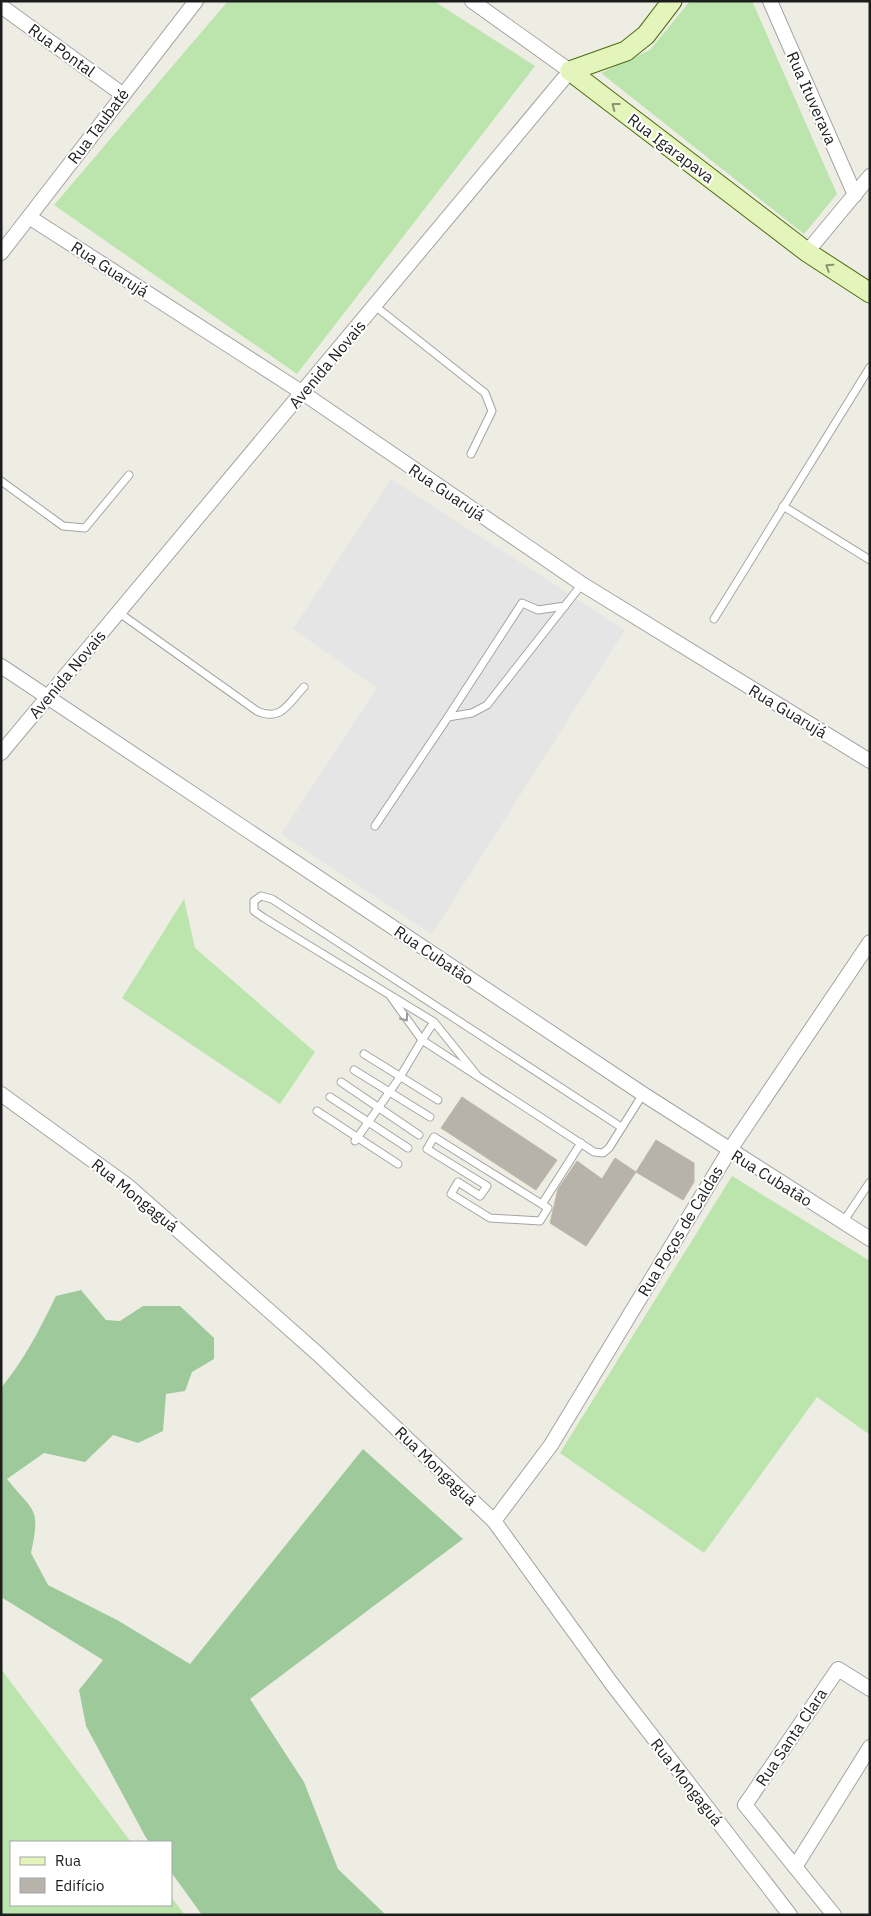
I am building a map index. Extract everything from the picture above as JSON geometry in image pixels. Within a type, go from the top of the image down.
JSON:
[{"type":"street","name":"Rua Taubaté","points":[[1,252],[196,1]]},
{"type":"street","name":"Rua Igarapava","points":[[472,1],[570,71],[807,252],[869,291]]},
{"type":"street","name":"Avenida Novais","points":[[1,753],[570,71],[626,50],[646,35],[672,1]]},
{"type":"street","name":"Rua Ituverava","points":[[770,1],[855,195]]},
{"type":"street","name":"Rua Pontal","points":[[1,6],[122,94]]},
{"type":"street","points":[[807,252],[870,176]]},
{"type":"street","name":"Rua Guarujá","points":[[29,217],[303,393],[582,584],[870,761]]},
{"type":"street","name":"Rua Cubatão","points":[[1,666],[643,1094],[870,1239]]},
{"type":"street","name":"Rua Poços de Caldas","points":[[494,1521],[551,1444],[729,1150],[870,942]]},
{"type":"street","name":"Rua Mongaguá","points":[[1,1094],[135,1193],[318,1354],[494,1521],[612,1684],[790,1915]]},
{"type":"street","name":"Rua Santa Clara","points":[[795,1867],[745,1805],[838,1668],[870,1689]]},
{"type":"street","points":[[834,1915],[795,1867],[870,1747]]},
{"type":"lane","points":[[375,306],[485,393],[492,411],[471,454]]},
{"type":"lane","points":[[714,619],[782,506],[870,367]]},
{"type":"lane","points":[[1,481],[63,526],[86,528],[129,476]]},
{"type":"lane","points":[[782,506],[870,560]]},
{"type":"lane","points":[[448,717],[472,713],[487,705],[582,584]]},
{"type":"lane","points":[[375,826],[522,603],[538,610],[565,606]]},
{"type":"lane","points":[[118,612],[257,711],[268,716],[277,715],[304,687]]},
{"type":"lane","points":[[480,1079],[434,1022],[264,918],[254,911],[254,901],[260,896],[272,898],[620,1127]]},
{"type":"lane","points":[[389,995],[422,1040],[594,1152],[603,1153],[609,1148],[620,1127],[643,1094]]},
{"type":"lane","points":[[356,1139],[400,1077],[434,1022]]},
{"type":"lane","points":[[364,1054],[438,1100]]},
{"type":"lane","points":[[354,1070],[430,1117]]},
{"type":"lane","points":[[341,1082],[420,1135]]},
{"type":"lane","points":[[330,1097],[408,1148]]},
{"type":"lane","points":[[317,1111],[356,1139],[398,1164]]},
{"type":"lane","points":[[434,1137],[542,1204],[548,1208],[540,1220],[490,1218],[451,1194],[458,1182],[480,1196],[487,1186],[427,1149],[434,1137]]},
{"type":"lane","points":[[542,1204],[581,1143]]},
{"type":"lane","points":[[843,1222],[870,1182]]},
{"type":"green space","points":[[228,1],[434,1],[535,66],[297,374],[54,205]]},
{"type":"green space","points":[[690,1],[752,1],[837,194],[804,234],[601,73],[650,50]]},
{"type":"green space","points":[[184,899],[195,948],[315,1052],[280,1104],[122,998]]},
{"type":"green space","points":[[732,1176],[870,1261],[870,1435],[817,1397],[704,1553],[560,1453]]},
{"type":"green space","points":[[81,1290],[106,1320],[120,1321],[143,1306],[180,1306],[214,1338],[214,1359],[192,1372],[185,1391],[166,1394],[163,1431],[138,1443],[113,1435],[85,1462],[44,1453],[7,1479],[33,1511],[35,1526],[31,1553],[48,1585],[117,1620],[190,1664],[363,1449],[463,1539],[250,1699],[304,1782],[338,1869],[386,1915],[202,1915],[172,1873],[172,1841],[148,1841],[86,1726],[79,1690],[103,1660],[1,1597],[1,1388],[31,1344],[56,1296]]},
{"type":"green space","points":[[1,1669],[130,1841],[10,1841],[10,1906],[172,1906],[172,1898],[185,1915],[1,1915]]},
{"type":"shaded area","points":[[391,479],[625,630],[432,934],[281,834],[377,688],[293,629]]},
{"type":"building","points":[[462,1097],[557,1160],[536,1190],[441,1128]]},
{"type":"building","points":[[656,1140],[694,1163],[694,1182],[683,1200],[636,1172]]},
{"type":"building","points":[[615,1158],[636,1172],[586,1246],[550,1223],[558,1189],[577,1161],[602,1179]]}]
